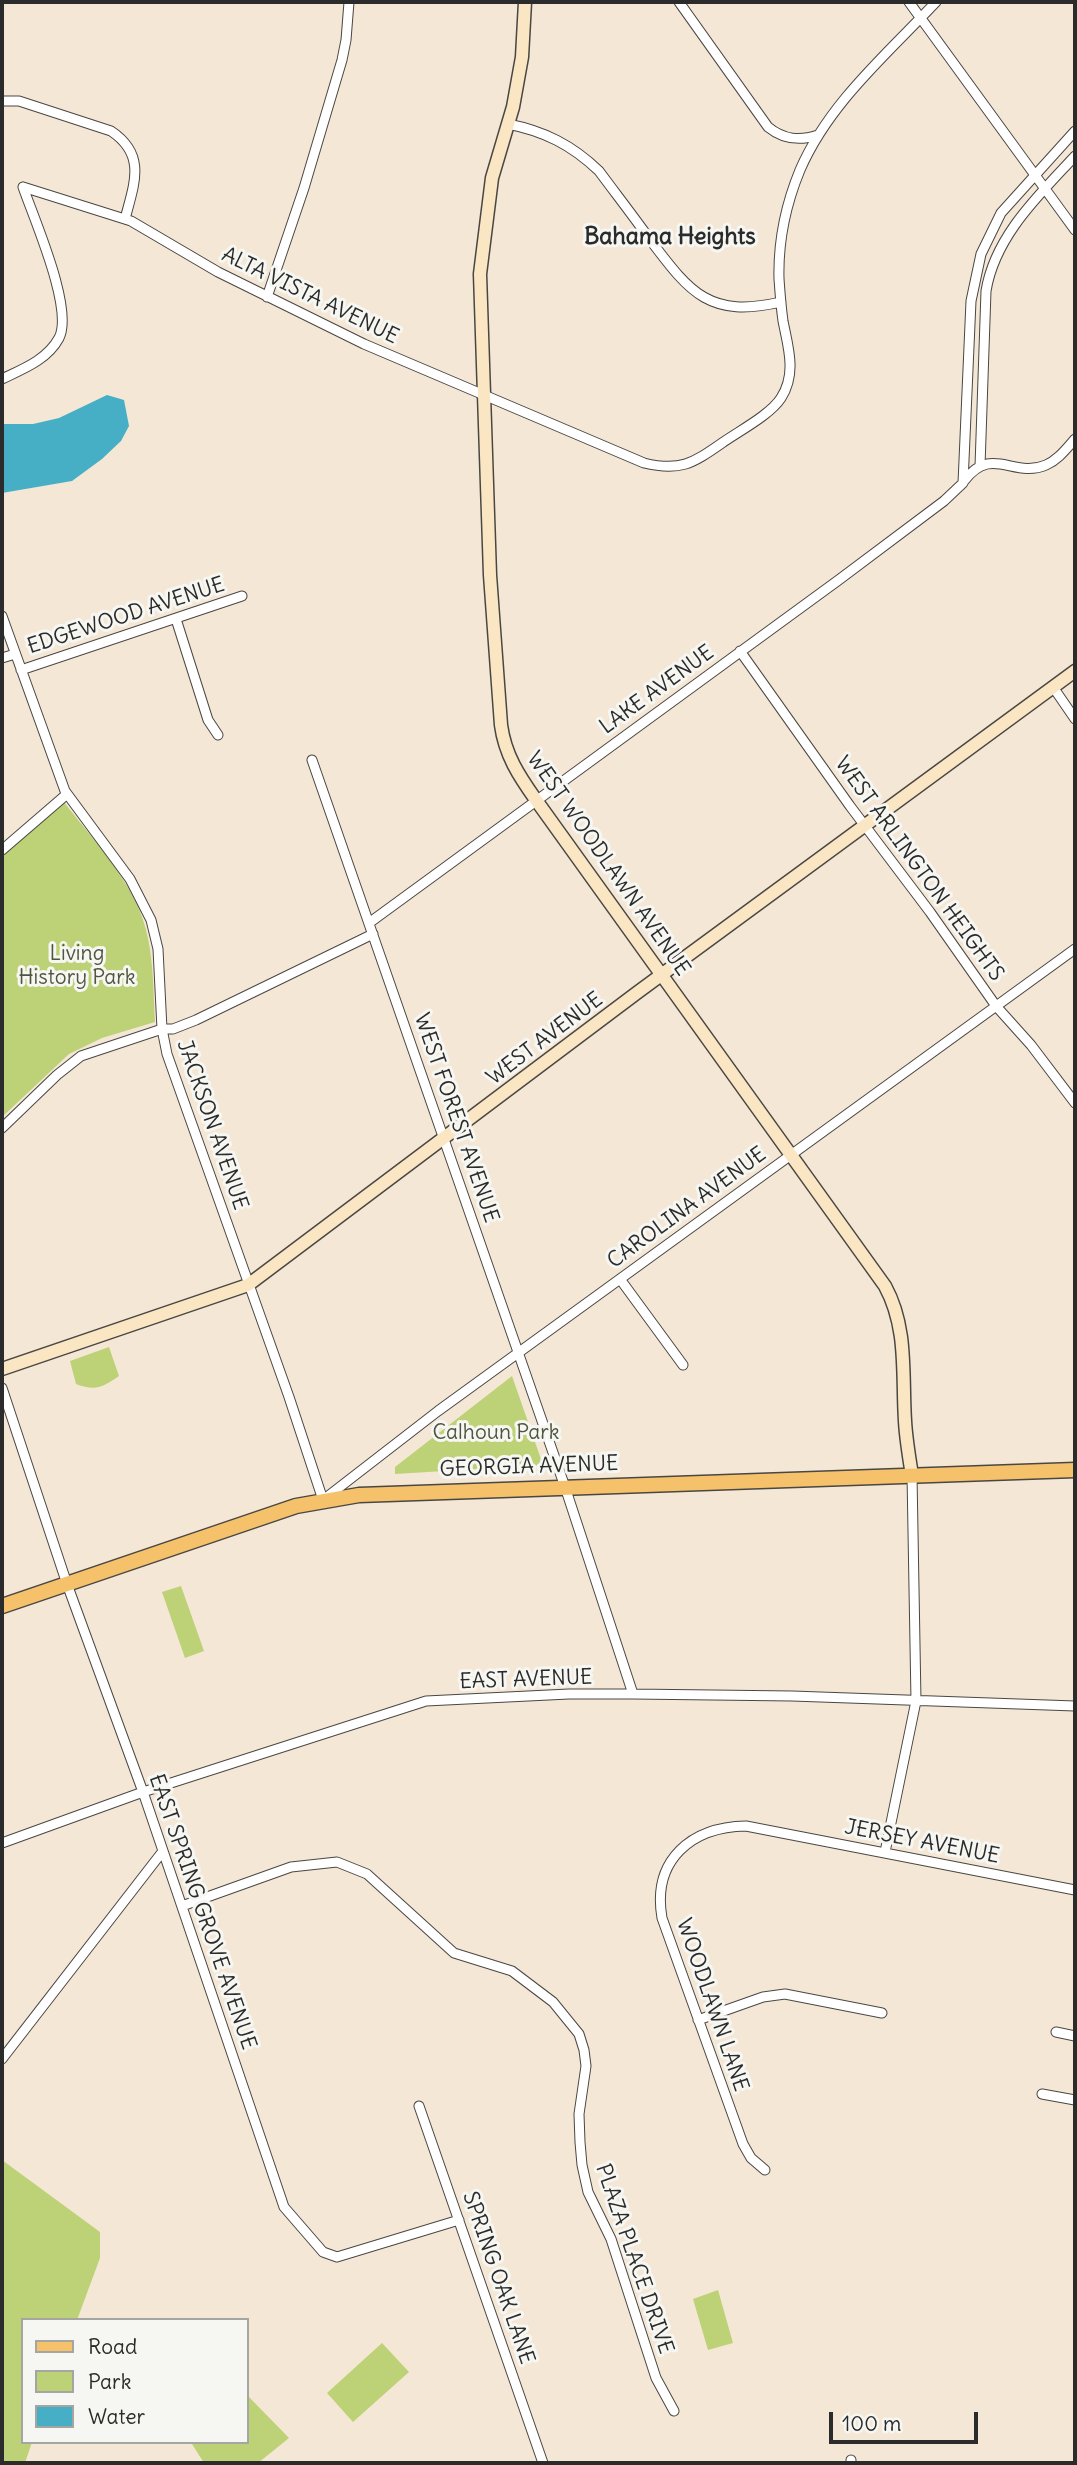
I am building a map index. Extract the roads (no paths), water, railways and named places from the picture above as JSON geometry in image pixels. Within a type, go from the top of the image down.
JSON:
[{"type":"main road","name":"GEORGIA AVENUE","points":[[2,1606],[296,1506],[323,1500],[385,1493],[1075,1470]]},
{"type":"street","points":[[267,297],[290,232],[342,60],[349,2]]},
{"type":"street","name":"WEST WOODLAWN AVENUE","points":[[525,2],[522,57],[508,124],[492,178],[482,246],[480,302],[490,575],[501,725],[509,760],[871,1266],[896,1309],[902,1337],[905,1422],[912,1475]]},
{"type":"street","points":[[679,2],[768,127],[777,135],[794,139],[818,135]]},
{"type":"street","points":[[909,2],[1075,230]]},
{"type":"street","name":"ALTA VISTA AVENUE","points":[[2,379],[45,355],[60,337],[62,327],[60,295],[23,187],[125,219],[218,272],[364,344],[644,463],[662,467],[687,464],[767,412],[783,395],[790,372],[790,349],[781,302],[779,257],[785,214],[800,171],[832,113],[936,2]]},
{"type":"street","points":[[2,100],[19,101],[111,131],[120,137],[130,149],[136,170],[125,219]]},
{"type":"street","points":[[508,124],[552,136],[588,160],[599,171],[670,268],[703,297],[735,308],[781,302]]},
{"type":"street","points":[[963,483],[969,324],[976,268],[993,226],[1034,173],[1075,131]]},
{"type":"street","points":[[1075,156],[1011,230],[987,282],[980,466],[997,463],[1024,469],[1038,468],[1055,460],[1075,439]]},
{"type":"street","name":"LAKE AVENUE","points":[[369,923],[934,509],[980,466]]},
{"type":"street","name":"EDGEWOOD AVENUE","points":[[21,670],[242,596]]},
{"type":"street","name":"JACKSON AVENUE","points":[[2,616],[67,794],[130,879],[145,905],[158,949],[162,1029],[167,1054],[323,1500]]},
{"type":"street","points":[[176,619],[208,720],[218,735]]},
{"type":"street","name":"WEST ARLINGTON HEIGHTS","points":[[740,651],[996,1006],[1031,1045],[1075,1103]]},
{"type":"street","name":"EDGEWOOD AVENUE","points":[[2,658],[15,653]]},
{"type":"street","name":"WEST AVENUE","points":[[2,1369],[248,1285],[662,975],[1075,671]]},
{"type":"street","points":[[1053,687],[1075,719]]},
{"type":"street","name":"WEST FOREST AVENUE","points":[[312,760],[519,1353],[633,1694]]},
{"type":"street","points":[[2,850],[67,794]]},
{"type":"street","points":[[2,1128],[57,1075],[81,1056],[196,1020],[373,934]]},
{"type":"street","name":"CAROLINA AVENUE","points":[[323,1500],[387,1449],[1075,949]]},
{"type":"street","points":[[620,1279],[683,1365]]},
{"type":"street","name":"EAST SPRING GROVE AVENUE","points":[[2,1388],[67,1584],[143,1792],[284,2207],[326,2254],[343,2256],[459,2220]]},
{"type":"street","points":[[885,1852],[916,1701],[912,1475]]},
{"type":"street","name":"EAST AVENUE","points":[[2,1843],[143,1792],[426,1701],[569,1694],[633,1694],[792,1696],[1075,1706]]},
{"type":"street","name":"WOODLAWN LANE","points":[[761,1829],[726,1826],[705,1832],[679,1850],[665,1875],[660,1896],[662,1918],[746,2152],[765,2170]]},
{"type":"street","name":"JERSEY AVENUE","points":[[761,1829],[1075,1890]]},
{"type":"street","points":[[2,2059],[163,1851]]},
{"type":"street","name":"PLAZA PLACE DRIVE","points":[[182,1906],[291,1867],[337,1862],[367,1874],[454,1953],[512,1971],[553,2002],[579,2034],[584,2050],[586,2066],[579,2114],[582,2165],[588,2192],[611,2239],[656,2378],[674,2411]]},
{"type":"street","points":[[698,2020],[763,1997],[785,1994],[881,2013]]},
{"type":"street","points":[[1056,2032],[1075,2036]]},
{"type":"street","points":[[1042,2094],[1075,2100]]},
{"type":"street","name":"SPRING OAK LANE","points":[[419,2106],[543,2463]]},
{"type":"water","points":[[107,395],[124,400],[129,426],[121,441],[102,459],[72,481],[2,493],[2,424],[33,424],[59,418]]},
{"type":"district","name":"Bahama Heights","points":[[670,237]]},
{"type":"park label","name":"Living History Park","points":[[77,966]]},
{"type":"park label","name":"Calhoun Park","points":[[496,1433]]}]
